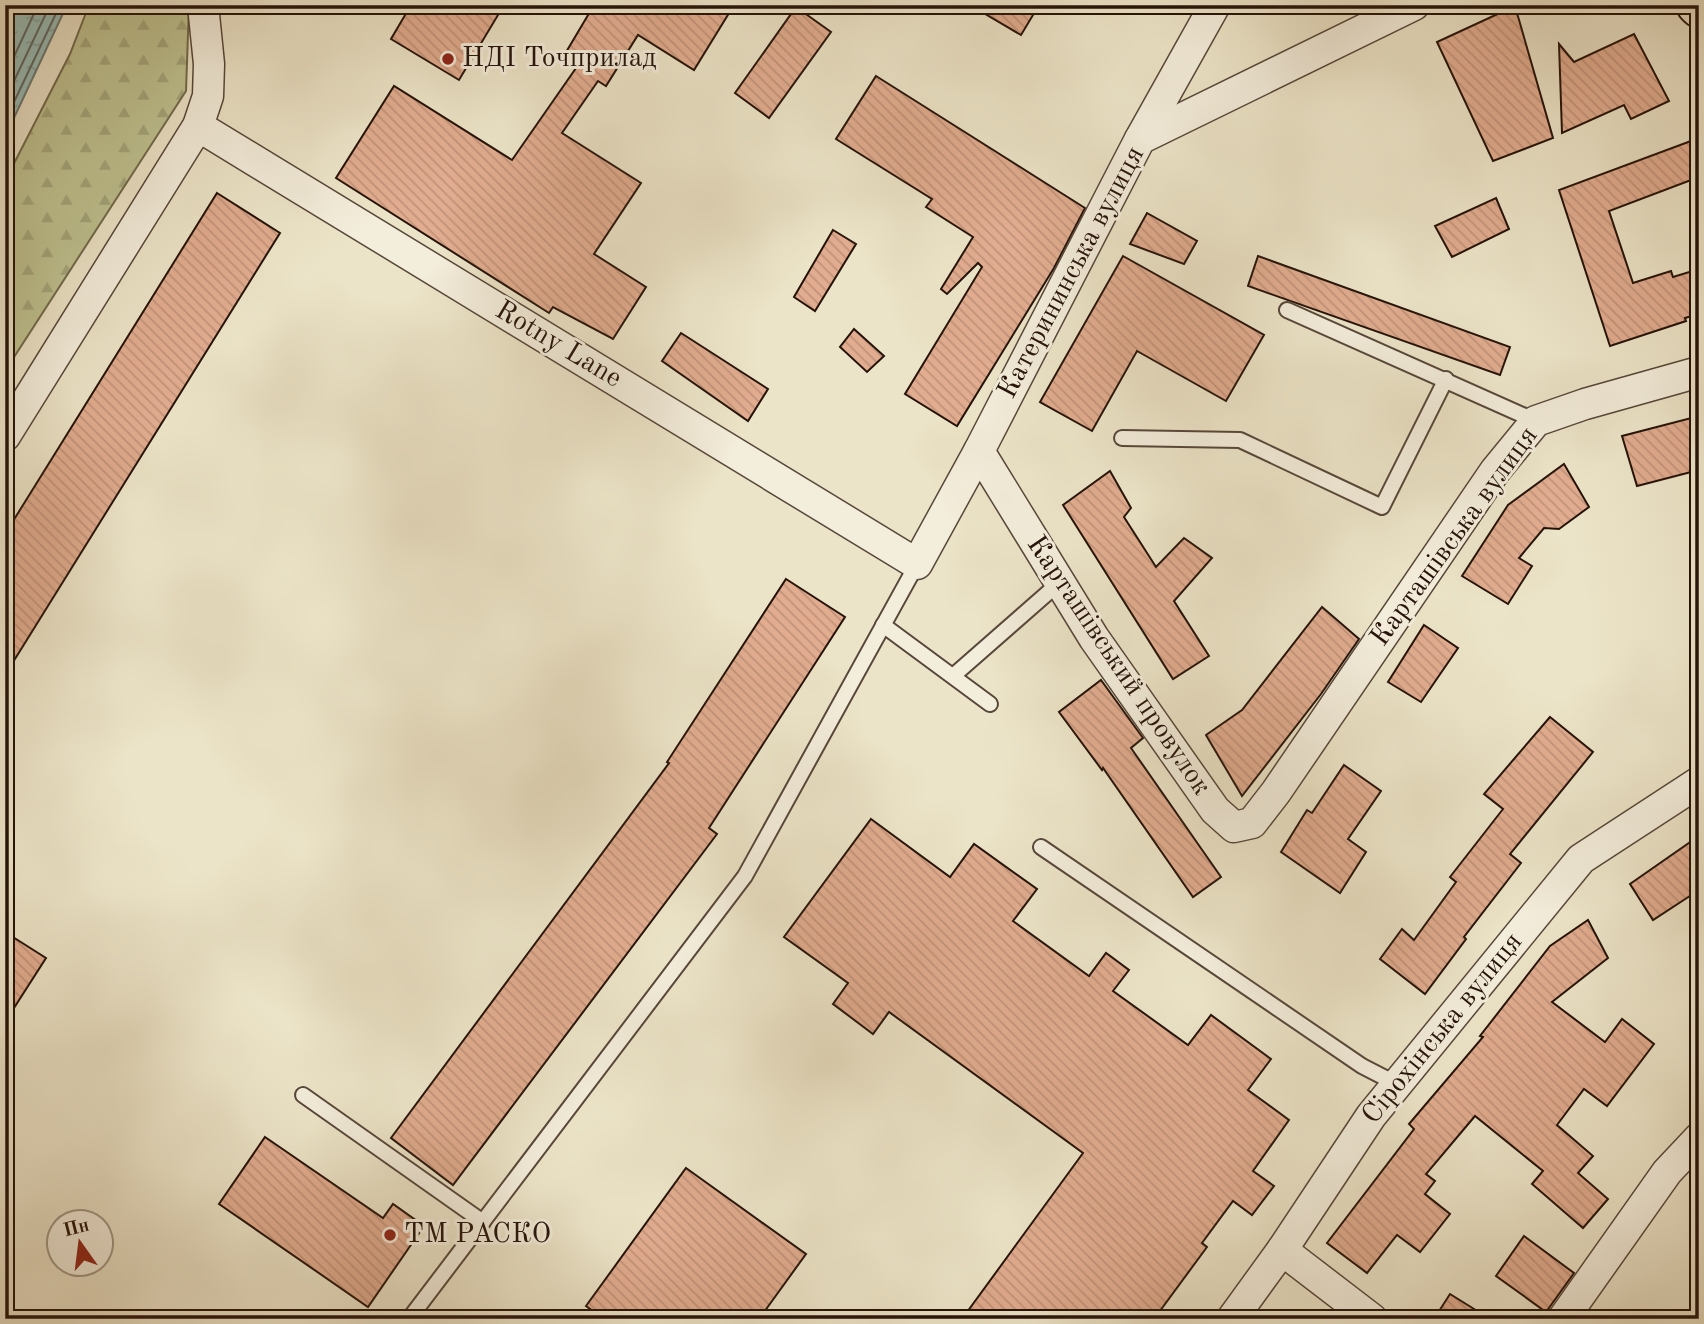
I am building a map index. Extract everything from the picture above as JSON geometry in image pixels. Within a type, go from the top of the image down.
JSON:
[{"type":"street","points":[[5,436],[198,126],[208,96],[209,64],[203,5]]},
{"type":"street","points":[[1140,138],[1215,5]]},
{"type":"street","name":"Катерининська вулиця","points":[[917,564],[979,452],[1140,138],[1414,5]]},
{"type":"street","name":"Rotny Lane","points":[[198,126],[917,564]]},
{"type":"street","name":"Карташівська вулиця","points":[[1276,792],[1495,471],[1536,421],[1585,404],[1699,372]]},
{"type":"street","name":"Карташівський провулок","points":[[979,452],[1094,638],[1215,810],[1234,827],[1252,823],[1276,792]]},
{"type":"street","name":"Сірохінська вулиця","points":[[1232,1319],[1282,1250],[1371,1116],[1581,859],[1699,782]]},
{"type":"street","points":[[1563,1319],[1667,1172],[1699,1138]]},
{"type":"street","points":[[1282,1250],[1372,1319]]},
{"type":"lane","points":[[1287,310],[1536,421]]},
{"type":"lane","points":[[1122,438],[1240,440],[1382,507],[1446,379]]},
{"type":"lane","points":[[410,1319],[745,876],[917,564]]},
{"type":"lane","points":[[953,676],[1059,583]]},
{"type":"lane","points":[[883,625],[990,704]]},
{"type":"lane","points":[[1041,847],[1362,1066],[1397,1084]]},
{"type":"lane","points":[[303,1095],[483,1222]]},
{"type":"green space","points":[[89,5],[189,5],[186,91],[5,371],[5,181],[70,54]]},
{"type":"water","points":[[5,5],[67,5],[5,137]]},
{"type":"building","name":"НДІ Точприлад","points":[[411,5],[504,5],[459,80],[391,39]]},
{"type":"building","points":[[594,5],[734,5],[694,70],[638,35],[606,86],[598,81],[562,133],[641,183],[594,254],[646,287],[613,339],[553,307],[549,313],[336,178],[394,86],[512,160],[576,68],[562,59]]},
{"type":"building","points":[[970,5],[1039,5],[1021,35]]},
{"type":"building","points":[[1515,6],[1553,138],[1493,161],[1437,42]]},
{"type":"building","points":[[796,7],[831,32],[769,118],[735,93]]},
{"type":"building","points":[[1634,34],[1669,101],[1631,119],[1624,105],[1562,133],[1559,44],[1574,62]]},
{"type":"building","points":[[876,76],[1085,208],[1054,268],[957,426],[905,394],[982,267],[978,263],[947,294],[941,289],[973,237],[926,207],[932,199],[836,139]]},
{"type":"building","points":[[1699,138],[1699,177],[1609,211],[1633,283],[1671,271],[1673,277],[1699,269],[1699,314],[1685,318],[1686,321],[1610,346],[1559,190]]},
{"type":"building","points":[[217,193],[280,233],[5,675],[5,534]]},
{"type":"building","points":[[1496,198],[1509,229],[1452,257],[1435,226]]},
{"type":"building","points":[[1147,213],[1197,241],[1184,264],[1130,244]]},
{"type":"building","points":[[833,230],[856,244],[815,311],[794,297]]},
{"type":"building","points":[[1123,256],[1264,335],[1226,401],[1137,351],[1092,431],[1040,402]]},
{"type":"building","points":[[1258,256],[1510,347],[1500,375],[1248,286]]},
{"type":"building","points":[[854,329],[884,356],[867,372],[840,347]]},
{"type":"building","points":[[681,333],[768,389],[748,421],[662,361]]},
{"type":"building","points":[[1699,416],[1699,470],[1637,486],[1622,436]]},
{"type":"building","points":[[1564,464],[1589,507],[1559,529],[1544,528],[1519,558],[1532,566],[1508,604],[1462,576],[1508,505]]},
{"type":"building","points":[[1110,471],[1131,508],[1124,517],[1156,567],[1184,538],[1212,558],[1174,601],[1209,656],[1173,679],[1063,505]]},
{"type":"building","points":[[786,579],[845,617],[709,828],[717,834],[453,1185],[391,1138],[669,763],[667,762]]},
{"type":"building","points":[[1322,607],[1359,639],[1321,694],[1242,796],[1206,735],[1242,710]]},
{"type":"building","points":[[1424,625],[1458,648],[1421,702],[1388,682]]},
{"type":"building","points":[[1101,680],[1143,738],[1131,748],[1221,877],[1193,897],[1103,768],[1102,770],[1059,712]]},
{"type":"building","points":[[1550,717],[1593,752],[1510,854],[1521,863],[1464,937],[1466,939],[1425,994],[1380,959],[1402,929],[1414,940],[1456,882],[1450,877],[1503,809],[1484,794]]},
{"type":"building","points":[[1344,765],[1381,791],[1348,839],[1366,852],[1340,893],[1281,852],[1307,810],[1312,813]]},
{"type":"building","points":[[871,819],[950,877],[974,844],[1037,889],[1013,921],[1089,976],[1106,953],[1129,970],[1113,991],[1188,1045],[1211,1015],[1271,1059],[1248,1090],[1289,1120],[1253,1171],[1274,1186],[1252,1215],[1233,1201],[1202,1243],[1207,1247],[1154,1319],[962,1319],[1083,1153],[889,1012],[873,1034],[833,1004],[848,983],[784,937]]},
{"type":"building","points":[[1699,836],[1699,890],[1653,920],[1630,884]]},
{"type":"building","points":[[1588,920],[1608,958],[1552,1002],[1605,1042],[1622,1019],[1654,1044],[1607,1106],[1584,1089],[1557,1125],[1593,1156],[1578,1173],[1608,1199],[1583,1228],[1532,1184],[1543,1171],[1475,1116],[1426,1174],[1435,1181],[1425,1194],[1450,1214],[1420,1252],[1397,1235],[1367,1273],[1327,1243],[1414,1129],[1409,1124],[1483,1037],[1480,1036],[1550,946]]},
{"type":"building","points":[[5,932],[46,958],[5,1022]]},
{"type":"building","points":[[265,1137],[383,1218],[393,1204],[424,1226],[368,1307],[219,1204]]},
{"type":"building","points":[[686,1168],[806,1254],[759,1319],[604,1319],[586,1306]]},
{"type":"building","points":[[1524,1236],[1574,1273],[1546,1312],[1496,1276]]},
{"type":"building","points":[[1450,1294],[1490,1319],[1434,1319]]},
{"type":"tram line","points":[[1688,5],[1699,15]]},
{"type":"place","name":"НДІ Точприлад","points":[[448,59]]},
{"type":"place","name":"ТМ РАСКО","points":[[390,1235]]}]
